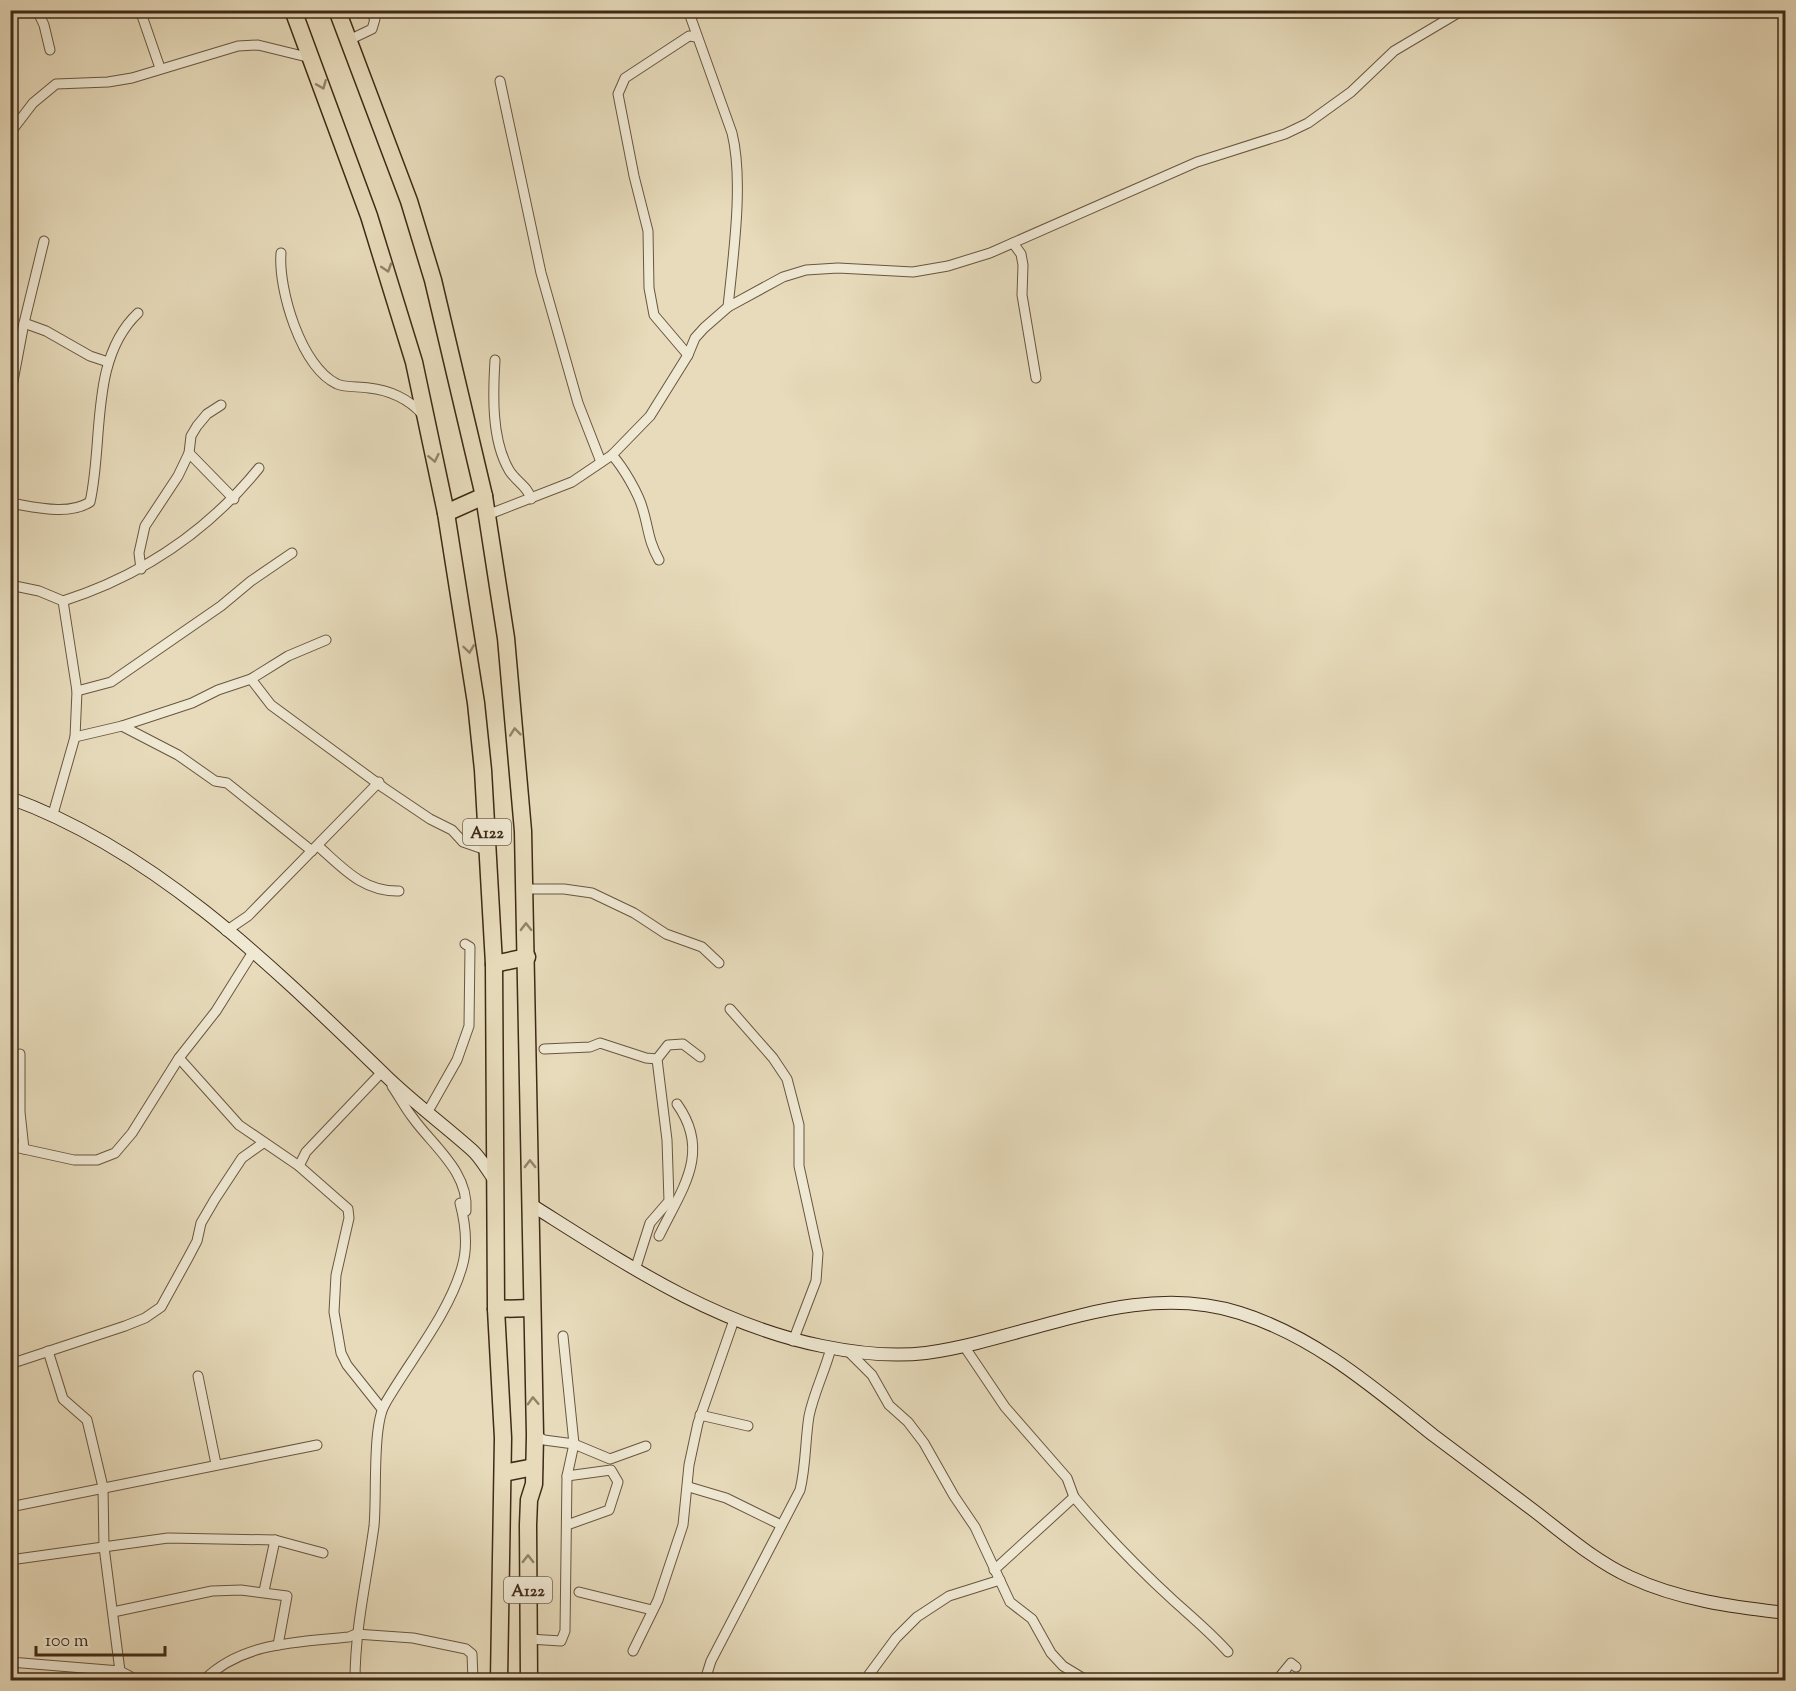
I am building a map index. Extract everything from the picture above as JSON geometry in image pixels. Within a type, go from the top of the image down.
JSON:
[{"type":"highway","name":"A122","points":[[293,10],[345,144],[392,284],[426,418],[446,513],[469,649],[483,770],[494,964],[496,1309],[502,1473],[499,1680]]},
{"type":"highway","name":"A122","points":[[337,10],[423,242],[454,362],[484,496],[506,638],[522,795],[527,957],[531,1308],[535,1435],[528,1525],[529,1680]]},
{"type":"highway","points":[[446,513],[484,496]]},
{"type":"highway","points":[[494,964],[527,957]]},
{"type":"highway","points":[[496,1309],[531,1308]]},
{"type":"highway","points":[[502,1473],[534,1467]]},
{"type":"highway","points":[[498,1642],[529,1636]]},
{"type":"street","points":[[37,10],[44,25],[50,50]]},
{"type":"street","points":[[140,10],[160,68]]},
{"type":"street","points":[[349,40],[374,26],[375,19],[369,10]]},
{"type":"street","points":[[688,10],[732,133],[735,151],[735,221],[728,307]]},
{"type":"street","points":[[487,515],[579,479],[612,455],[650,416],[688,355],[695,338],[728,307],[783,277],[806,270],[838,268],[920,271],[969,261],[1197,162],[1285,134],[1308,123],[1351,92],[1401,46],[1463,10]]},
{"type":"street","points":[[1615,10],[1634,10]]},
{"type":"street","points":[[688,355],[658,322],[651,304],[648,231],[634,176],[618,94],[625,78],[689,36],[696,37]]},
{"type":"street","points":[[10,133],[33,103],[51,86],[132,78],[160,68],[248,45],[311,58]]},
{"type":"street","points":[[500,81],[541,273],[578,403],[601,462]]},
{"type":"street","points":[[10,397],[24,323],[44,241]]},
{"type":"street","points":[[1013,243],[1021,254],[1023,265],[1022,295],[1036,378]]},
{"type":"street","points":[[281,253],[280,270],[286,304],[304,346],[316,363],[336,383],[387,391],[404,399],[426,418]]},
{"type":"street","points":[[10,503],[58,509],[79,508],[90,502],[98,463],[97,443],[108,362],[126,324],[138,313]]},
{"type":"street","points":[[24,323],[46,331],[90,356],[108,362]]},
{"type":"street","points":[[495,360],[493,387],[501,448],[508,469],[530,492],[531,499]]},
{"type":"street","points":[[404,399],[421,395]]},
{"type":"street","points":[[141,569],[139,553],[145,526],[173,485],[189,453],[191,436],[196,426],[207,414],[221,405]]},
{"type":"street","points":[[189,453],[234,499]]},
{"type":"street","points":[[612,455],[624,470],[641,505],[646,533],[659,560]]},
{"type":"street","points":[[10,585],[39,591],[63,601],[141,569],[191,537],[234,499],[259,468]]},
{"type":"street","points":[[77,691],[111,682],[221,606],[251,581],[292,553]]},
{"type":"street","points":[[53,814],[75,737],[77,691],[63,601]]},
{"type":"street","points":[[75,737],[122,726],[192,703],[218,690],[251,679],[279,660],[326,639]]},
{"type":"street","points":[[251,679],[263,699],[271,705],[430,819],[452,830],[459,840],[489,850]]},
{"type":"street","points":[[122,726],[178,755],[215,781],[227,783],[366,885],[382,891],[399,891]]},
{"type":"street","points":[[226,930],[248,916],[379,782]]},
{"type":"street","points":[[10,798],[53,814],[122,851],[226,930],[300,992],[384,1075],[473,1151],[494,1179]]},
{"type":"street","points":[[525,889],[564,889],[592,893],[634,913],[666,934],[702,947],[719,963]]},
{"type":"street","points":[[427,1113],[457,1060],[469,1026],[472,966],[470,947],[465,944]]},
{"type":"street","points":[[10,1146],[74,1160],[108,1157],[123,1145],[178,1058],[216,1011],[253,952]]},
{"type":"street","points":[[730,1009],[773,1058],[787,1079],[799,1125],[800,1166],[818,1253],[816,1281],[793,1341]]},
{"type":"street","points":[[544,1049],[590,1047],[600,1043],[646,1058],[657,1059]]},
{"type":"street","points":[[635,1270],[650,1223],[669,1201],[667,1140],[657,1059],[668,1045],[683,1044],[700,1057]]},
{"type":"street","points":[[20,1054],[20,1112],[24,1149]]},
{"type":"street","points":[[178,1058],[239,1125],[299,1166],[348,1209],[349,1218],[335,1285],[334,1312],[341,1353],[346,1365],[382,1409]]},
{"type":"street","points":[[299,1166],[306,1152],[384,1075]]},
{"type":"street","points":[[355,1680],[356,1634],[374,1527],[382,1409],[450,1284],[465,1223],[467,1205],[461,1182],[454,1168],[413,1119],[384,1075]]},
{"type":"street","points":[[659,1236],[684,1190],[693,1159],[694,1144],[689,1126],[676,1104]]},
{"type":"street","points":[[10,1364],[135,1322],[161,1307],[192,1250],[201,1223],[215,1199],[242,1158],[263,1143]]},
{"type":"street","points":[[473,1151],[495,1153]]},
{"type":"street","points":[[289,1159],[306,1152]]},
{"type":"street","points":[[460,1203],[465,1223]]},
{"type":"street","points":[[530,1204],[635,1270],[696,1304],[793,1341],[849,1352],[906,1354],[964,1346],[1058,1319],[1151,1305],[1194,1304],[1237,1311],[1304,1340],[1366,1381],[1556,1528],[1624,1574],[1709,1602],[1785,1613]]},
{"type":"street","points":[[633,1651],[652,1610],[683,1525],[689,1487],[689,1465],[700,1415],[734,1320]]},
{"type":"street","points":[[529,1636],[561,1641],[565,1631],[567,1476],[574,1444],[563,1336]]},
{"type":"street","points":[[964,1346],[1005,1407],[1067,1478],[1074,1497],[1109,1536],[1228,1652]]},
{"type":"street","points":[[705,1680],[711,1661],[800,1490],[805,1471],[804,1452],[809,1416],[831,1348]]},
{"type":"street","points":[[48,1351],[63,1399],[87,1420],[103,1487],[104,1547],[120,1671]]},
{"type":"street","points":[[849,1352],[872,1375],[889,1405],[908,1422],[924,1443],[954,1496],[975,1527],[1010,1602],[1032,1619],[1051,1653],[1063,1666],[1086,1680]]},
{"type":"street","points":[[198,1376],[216,1464]]},
{"type":"street","points":[[700,1415],[748,1426]]},
{"type":"street","points":[[535,1435],[544,1440],[574,1444],[610,1459],[646,1446]]},
{"type":"street","points":[[10,1507],[317,1444]]},
{"type":"street","points":[[567,1476],[610,1470],[618,1482],[609,1510],[567,1525]]},
{"type":"street","points":[[689,1487],[726,1498],[781,1526]]},
{"type":"street","points":[[994,1570],[1074,1497]]},
{"type":"street","points":[[10,1560],[168,1538],[275,1540],[323,1553]]},
{"type":"street","points":[[264,1591],[275,1540]]},
{"type":"street","points":[[865,1680],[896,1638],[917,1617],[949,1596],[1000,1580]]},
{"type":"street","points":[[113,1612],[173,1597],[212,1591],[241,1590],[287,1596],[279,1644]]},
{"type":"street","points":[[579,1592],[652,1610]]},
{"type":"street","points":[[204,1680],[236,1657],[279,1644],[349,1637],[356,1634],[413,1638],[466,1649],[472,1654],[473,1680]]},
{"type":"street","points":[[10,1662],[120,1671],[137,1680]]},
{"type":"street","points":[[1277,1680],[1291,1663],[1296,1667]]}]
